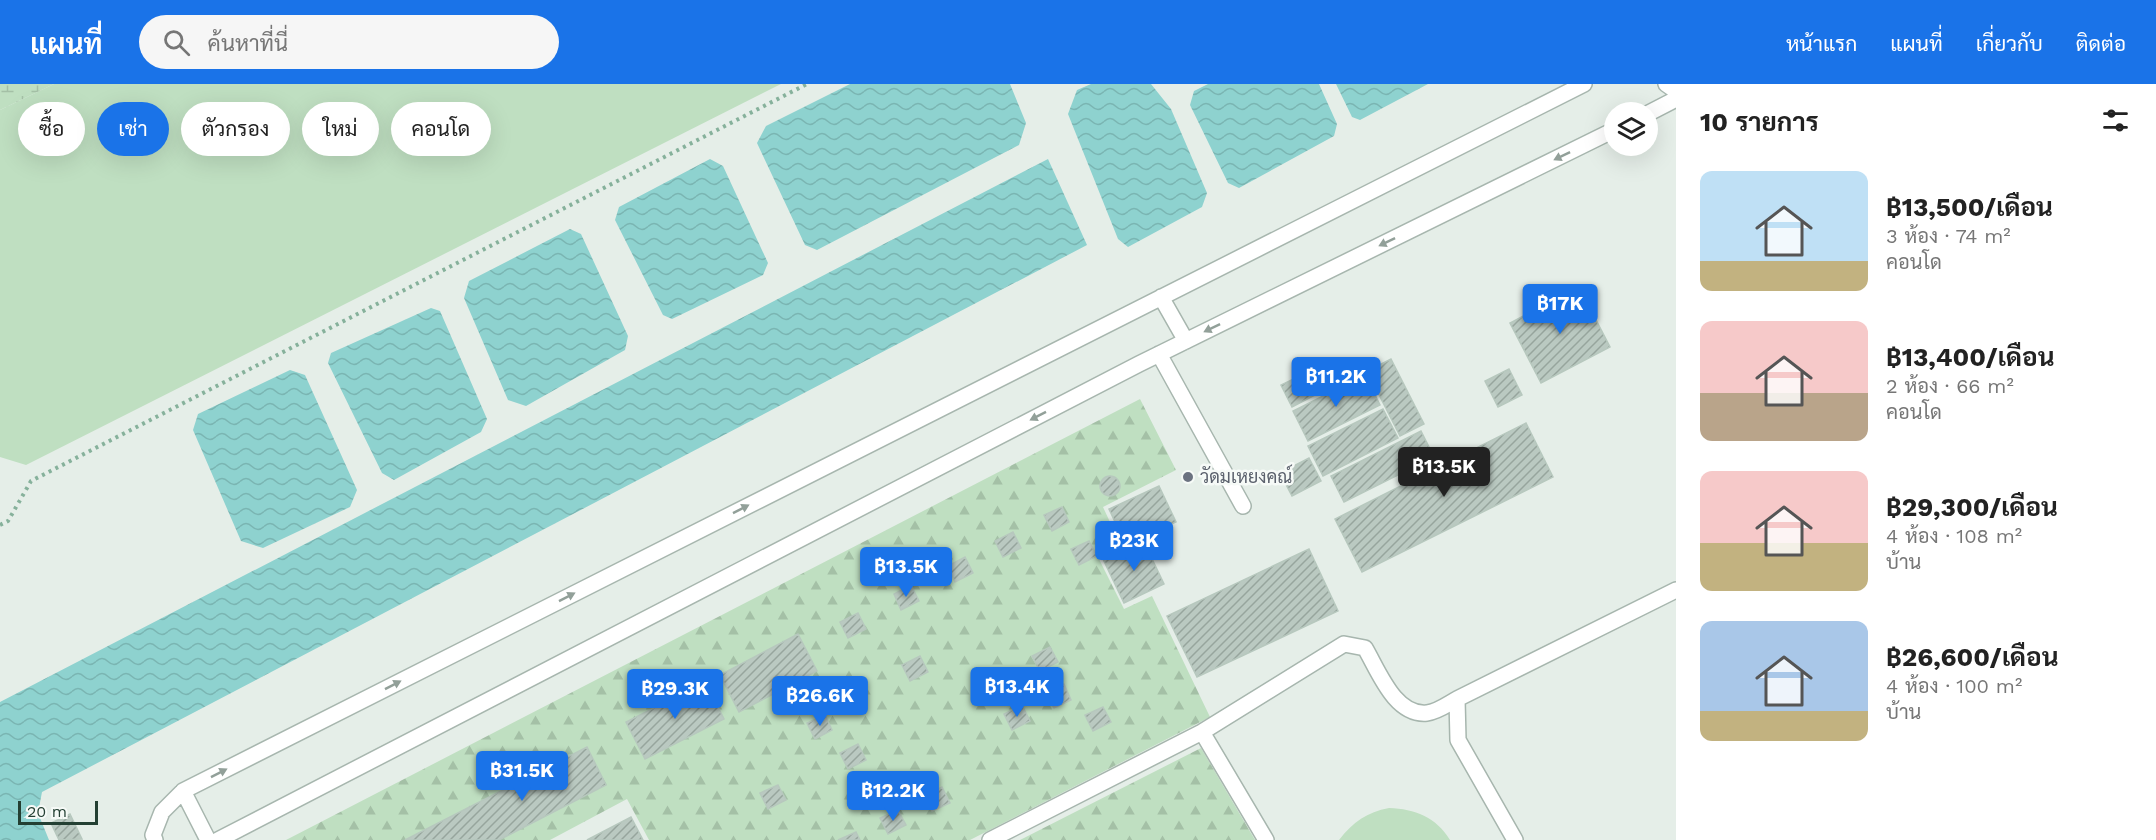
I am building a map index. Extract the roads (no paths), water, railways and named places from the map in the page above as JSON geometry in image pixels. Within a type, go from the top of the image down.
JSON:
[{"type":"lane","points":[[155,840],[153,835],[162,812],[183,791],[1584,84]]},
{"type":"lane","points":[[1666,84],[1676,91]]},
{"type":"lane","points":[[1658,108],[1676,99]]},
{"type":"lane","points":[[218,840],[1159,354],[1604,135]]},
{"type":"lane","points":[[1161,297],[1186,341]]},
{"type":"lane","points":[[1159,354],[1242,506]]},
{"type":"lane","points":[[990,840],[1202,732],[1344,644],[1365,648],[1398,704],[1413,712],[1429,713],[1676,590]]},
{"type":"lane","points":[[1457,699],[1458,740],[1515,840]]},
{"type":"lane","points":[[1202,732],[1266,840]]},
{"type":"lane","points":[[183,791],[208,840]]},
{"type":"water","points":[[850,84],[1010,84],[1026,123],[1019,145],[817,250],[805,245],[757,143],[766,126]]},
{"type":"water","points":[[1091,84],[1151,84],[1171,109],[1207,193],[1202,207],[1128,247],[1118,239],[1068,114],[1077,90]]},
{"type":"water","points":[[1208,84],[1319,84],[1337,124],[1334,136],[1239,188],[1228,183],[1190,105],[1194,91]]},
{"type":"water","points":[[1336,84],[1428,84],[1360,120],[1352,117]]},
{"type":"water","points":[[710,159],[723,166],[768,263],[763,275],[672,319],[663,315],[615,220],[619,207]]},
{"type":"water","points":[[1048,159],[1087,245],[42,792],[38,813],[49,840],[0,840],[0,702]]},
{"type":"water","points":[[570,229],[581,234],[628,336],[625,350],[526,406],[508,400],[464,298],[469,281]]},
{"type":"water","points":[[431,308],[440,311],[487,419],[481,432],[394,480],[382,473],[328,363],[331,353]]},
{"type":"water","points":[[290,370],[305,375],[357,490],[350,507],[263,548],[241,541],[193,430],[198,414]]},
{"type":"place","name":"วัดมเหยงคณ์","points":[[1188,477]]}]
